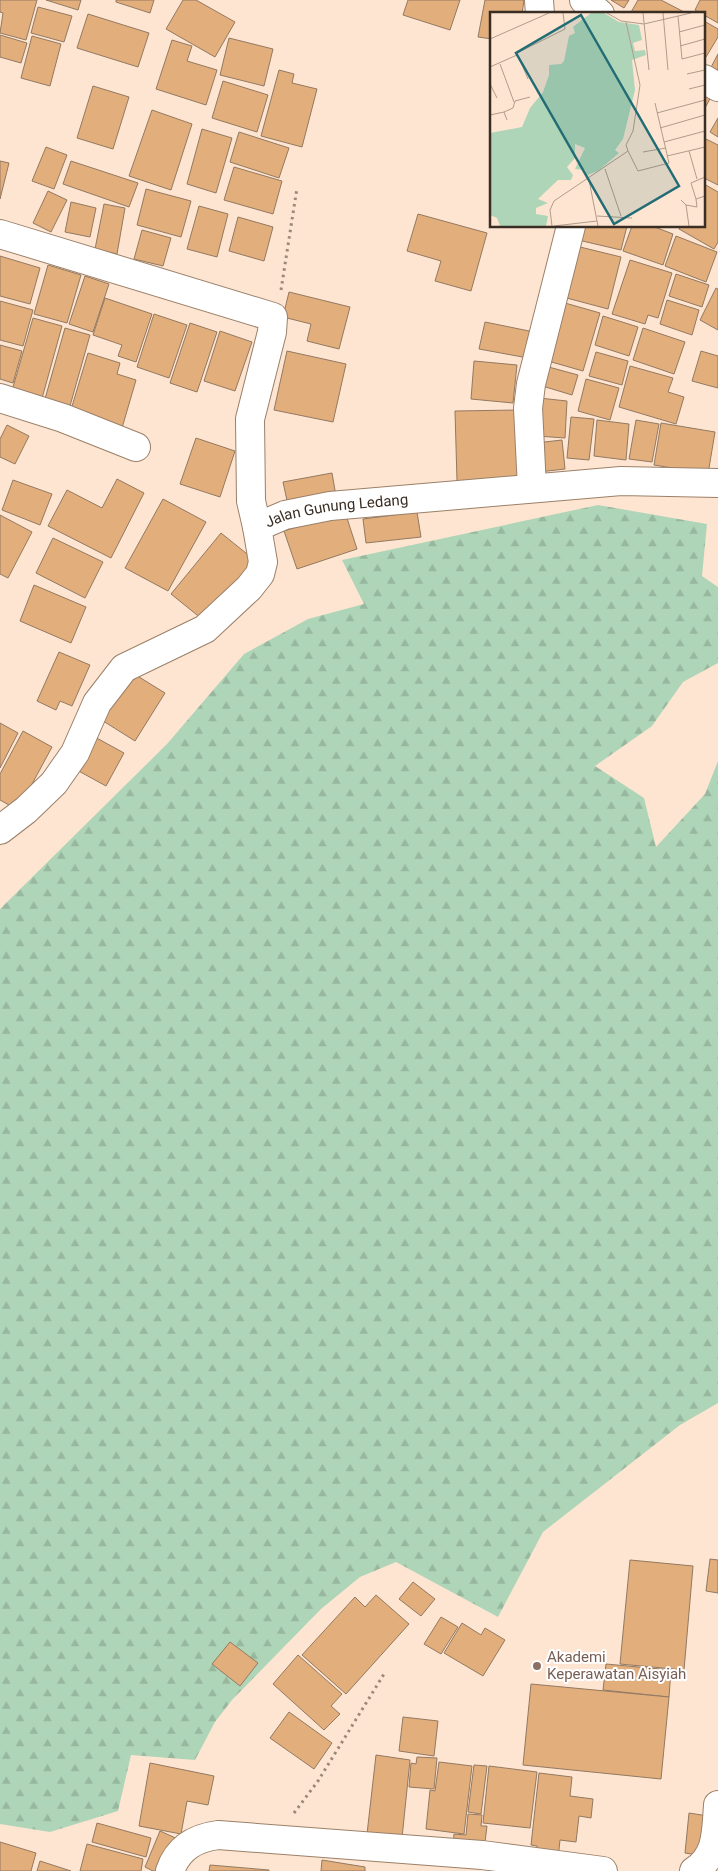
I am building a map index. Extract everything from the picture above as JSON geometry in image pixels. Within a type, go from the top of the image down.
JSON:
[{"type":"street","points":[[584,0],[598,12]]},
{"type":"street","points":[[706,80],[718,87]]},
{"type":"street","points":[[532,488],[528,408],[531,384],[570,228]]},
{"type":"street","points":[[0,234],[273,317],[272,332],[250,419],[251,501],[258,527]]},
{"type":"street","points":[[0,398],[63,418],[136,446]]},
{"type":"street","name":"Jalan Gunung Ledang","points":[[0,830],[26,810],[54,783],[75,753],[97,703],[124,668],[205,629],[249,588],[260,574],[263,562],[258,527],[286,515],[330,506],[621,481],[718,483]]},
{"type":"street","points":[[694,1871],[701,1866],[717,1845],[718,1805]]},
{"type":"street","points":[[170,1871],[178,1854],[200,1837],[218,1835],[482,1855],[603,1871]]},
{"type":"path","points":[[273,317],[284,277],[297,188]]},
{"type":"path","points":[[275,1838],[318,1782],[384,1674]]},
{"type":"green space","points":[[598,505],[707,524],[702,576],[718,587],[718,663],[683,682],[652,726],[595,766],[644,798],[656,847],[705,794],[718,761],[718,1403],[680,1425],[543,1532],[498,1617],[396,1562],[360,1577],[321,1609],[232,1700],[215,1722],[195,1760],[131,1755],[118,1811],[50,1832],[0,1824],[0,909],[167,744],[244,654],[308,619],[364,604],[342,560]]},
{"type":"building","points":[[0,0],[37,0],[26,40],[0,33],[3,13],[0,12]]},
{"type":"building","points":[[46,0],[81,0],[78,10]]},
{"type":"building","points":[[116,0],[154,0],[150,13],[116,2]]},
{"type":"building","points":[[183,0],[196,0],[235,22],[215,57],[166,29]]},
{"type":"building","points":[[408,0],[460,0],[450,30],[403,15]]},
{"type":"building","points":[[485,0],[524,0],[522,12],[490,12],[490,39],[478,37]]},
{"type":"building","points":[[611,0],[629,0],[624,8]]},
{"type":"building","points":[[638,0],[661,0],[684,12],[631,12]]},
{"type":"building","points":[[700,0],[718,0],[718,23],[706,16],[706,12],[695,10]]},
{"type":"building","points":[[38,7],[72,16],[64,42],[31,33]]},
{"type":"building","points":[[88,14],[149,33],[138,67],[77,48]]},
{"type":"building","points":[[706,22],[718,29],[718,37],[706,57]]},
{"type":"building","points":[[0,35],[27,43],[21,63],[0,57]]},
{"type":"building","points":[[32,36],[61,44],[50,86],[21,78]]},
{"type":"building","points":[[229,38],[273,49],[264,86],[220,75]]},
{"type":"building","points":[[172,40],[192,46],[187,61],[217,70],[206,105],[156,89]]},
{"type":"building","points":[[718,54],[718,78],[708,73]]},
{"type":"building","points":[[279,70],[294,74],[292,83],[317,89],[302,147],[261,136]]},
{"type":"building","points":[[223,81],[268,95],[257,132],[212,118]]},
{"type":"building","points":[[93,86],[129,97],[113,149],[77,138]]},
{"type":"building","points":[[706,92],[712,95],[706,106]]},
{"type":"building","points":[[152,110],[192,124],[171,190],[129,176]]},
{"type":"building","points":[[718,118],[718,137],[710,132]]},
{"type":"building","points":[[202,129],[232,138],[216,193],[187,184]]},
{"type":"building","points":[[239,132],[289,148],[279,178],[230,162]]},
{"type":"building","points":[[706,139],[718,145],[718,185],[706,179]]},
{"type":"building","points":[[46,147],[67,155],[54,189],[32,181]]},
{"type":"building","points":[[0,161],[9,163],[0,199]]},
{"type":"building","points":[[71,161],[138,183],[129,207],[63,184]]},
{"type":"building","points":[[234,167],[282,181],[273,214],[224,200]]},
{"type":"building","points":[[706,185],[718,192],[718,242],[714,249],[679,229],[706,228]]},
{"type":"building","points":[[146,189],[191,201],[181,237],[137,225]]},
{"type":"building","points":[[48,191],[67,200],[51,232],[33,223]]},
{"type":"building","points":[[71,202],[96,208],[90,237],[65,232]]},
{"type":"building","points":[[104,204],[125,208],[117,254],[95,249]]},
{"type":"building","points":[[199,206],[228,214],[217,257],[187,249]]},
{"type":"building","points":[[418,214],[487,233],[471,291],[435,281],[441,261],[407,251]]},
{"type":"building","points":[[238,217],[273,227],[264,261],[229,251]]},
{"type":"building","points":[[581,228],[626,228],[621,250],[578,240]]},
{"type":"building","points":[[631,228],[657,228],[673,234],[663,265],[623,251]]},
{"type":"building","points":[[142,230],[171,238],[163,266],[134,259]]},
{"type":"building","points":[[676,236],[717,252],[706,282],[665,266]]},
{"type":"building","points":[[576,246],[621,257],[608,309],[563,297]]},
{"type":"building","points":[[0,256],[40,268],[30,304],[0,296]]},
{"type":"building","points":[[630,260],[672,273],[658,318],[648,315],[645,324],[612,314]]},
{"type":"building","points":[[48,265],[81,275],[67,323],[34,314]]},
{"type":"building","points":[[676,274],[709,285],[702,307],[669,296]]},
{"type":"building","points":[[85,276],[109,284],[93,332],[69,324]]},
{"type":"building","points":[[716,288],[718,289],[718,330],[700,320]]},
{"type":"building","points":[[289,292],[350,307],[339,349],[307,341],[311,324],[283,317]]},
{"type":"building","points":[[105,298],[152,314],[136,362],[118,356],[122,345],[93,335]]},
{"type":"building","points":[[667,300],[699,310],[692,335],[660,324]]},
{"type":"building","points":[[0,301],[33,310],[23,346],[0,340]]},
{"type":"building","points":[[565,303],[600,313],[583,371],[548,361]]},
{"type":"building","points":[[154,314],[187,325],[169,378],[137,367]]},
{"type":"building","points":[[603,316],[638,327],[629,356],[595,345]]},
{"type":"building","points":[[33,318],[62,326],[41,402],[11,394]]},
{"type":"building","points":[[485,322],[534,332],[528,358],[479,349]]},
{"type":"building","points":[[190,323],[217,332],[197,392],[170,383]]},
{"type":"building","points":[[65,328],[90,335],[68,413],[43,406]]},
{"type":"building","points":[[643,328],[685,342],[674,374],[633,360]]},
{"type":"building","points":[[220,331],[252,342],[235,391],[204,381]]},
{"type":"building","points":[[0,345],[22,351],[13,383],[0,379]]},
{"type":"building","points":[[287,351],[346,364],[333,422],[274,410]]},
{"type":"building","points":[[701,351],[718,356],[718,388],[692,381]]},
{"type":"building","points":[[596,352],[628,361],[622,385],[589,376]]},
{"type":"building","points":[[88,353],[120,363],[117,374],[136,380],[122,428],[70,413]]},
{"type":"building","points":[[474,361],[517,365],[513,403],[471,399]]},
{"type":"building","points":[[545,366],[578,375],[572,395],[539,385]]},
{"type":"building","points":[[630,366],[673,378],[668,392],[684,397],[676,424],[619,407]]},
{"type":"building","points":[[586,379],[619,388],[610,420],[578,411]]},
{"type":"building","points":[[539,398],[567,401],[565,438],[537,436]]},
{"type":"building","points":[[518,410],[520,479],[457,481],[455,411]]},
{"type":"building","points":[[571,417],[594,419],[589,460],[567,458]]},
{"type":"building","points":[[597,420],[629,424],[626,460],[594,456]]},
{"type":"building","points":[[636,420],[659,424],[652,462],[629,459]]},
{"type":"building","points":[[661,423],[715,432],[708,474],[654,465]]},
{"type":"building","points":[[7,425],[29,436],[15,464],[0,457],[0,439]]},
{"type":"building","points":[[196,438],[235,451],[220,497],[180,484]]},
{"type":"building","points":[[562,440],[565,469],[539,472],[536,443]]},
{"type":"building","points":[[332,473],[336,496],[288,505],[283,482]]},
{"type":"building","points":[[117,479],[144,493],[111,558],[48,526],[67,490],[102,508]]},
{"type":"building","points":[[13,480],[52,494],[40,525],[2,510]]},
{"type":"building","points":[[163,499],[206,522],[168,591],[125,568]]},
{"type":"building","points":[[345,512],[357,549],[297,569],[284,531]]},
{"type":"building","points":[[417,512],[421,537],[366,543],[363,519]]},
{"type":"building","points":[[0,515],[32,532],[8,578],[0,574]]},
{"type":"building","points":[[221,533],[257,562],[207,623],[171,594]]},
{"type":"building","points":[[53,538],[103,562],[85,598],[36,573]]},
{"type":"building","points":[[34,585],[86,607],[71,643],[20,621]]},
{"type":"building","points":[[59,652],[90,665],[72,706],[60,701],[56,710],[37,701]]},
{"type":"building","points":[[131,672],[165,693],[135,741],[100,719]]},
{"type":"building","points":[[0,723],[18,733],[0,768]]},
{"type":"building","points":[[23,731],[52,747],[18,810],[0,800],[0,774]]},
{"type":"building","points":[[93,736],[124,753],[106,786],[75,769]]},
{"type":"building","points":[[710,1559],[718,1560],[718,1593],[706,1591]]},
{"type":"building","points":[[630,1560],[693,1566],[684,1670],[620,1664]]},
{"type":"building","points":[[413,1582],[435,1599],[421,1616],[399,1599]]},
{"type":"building","points":[[376,1595],[409,1624],[346,1694],[302,1655],[355,1597],[365,1607]]},
{"type":"building","points":[[441,1617],[458,1627],[441,1654],[424,1644]]},
{"type":"building","points":[[462,1623],[481,1635],[485,1628],[505,1640],[483,1676],[444,1653]]},
{"type":"building","points":[[230,1642],[258,1663],[240,1686],[212,1664]]},
{"type":"building","points":[[298,1655],[342,1694],[331,1706],[340,1714],[324,1730],[273,1684]]},
{"type":"building","points":[[606,1664],[671,1670],[669,1697],[603,1690]]},
{"type":"building","points":[[531,1684],[669,1697],[661,1779],[523,1765]]},
{"type":"building","points":[[289,1712],[332,1743],[314,1769],[270,1738]]},
{"type":"building","points":[[403,1717],[438,1721],[434,1756],[399,1751]]},
{"type":"building","points":[[376,1755],[410,1760],[402,1838],[367,1834]]},
{"type":"building","points":[[417,1757],[437,1758],[434,1789],[409,1787],[411,1763],[416,1764]]},
{"type":"building","points":[[439,1762],[472,1766],[464,1834],[426,1829],[430,1790],[435,1791]]},
{"type":"building","points":[[150,1763],[214,1776],[208,1805],[187,1801],[181,1834],[139,1826]]},
{"type":"building","points":[[474,1765],[487,1766],[481,1814],[468,1812]]},
{"type":"building","points":[[489,1766],[537,1772],[530,1828],[483,1823]]},
{"type":"building","points":[[539,1773],[572,1777],[570,1796],[593,1799],[591,1818],[579,1816],[576,1842],[560,1840],[558,1859],[536,1856],[537,1846],[531,1845]]},
{"type":"building","points":[[689,1813],[708,1816],[704,1856],[685,1853]]},
{"type":"building","points":[[468,1814],[482,1815],[481,1826],[487,1826],[484,1850],[453,1846],[454,1834],[466,1835]]},
{"type":"building","points":[[97,1823],[151,1838],[146,1857],[92,1842]]},
{"type":"building","points":[[160,1831],[180,1840],[166,1871],[153,1871],[145,1867]]},
{"type":"building","points":[[0,1842],[36,1853],[31,1871],[0,1871]]},
{"type":"building","points":[[87,1844],[143,1859],[141,1871],[80,1871]]},
{"type":"building","points":[[322,1860],[365,1867],[365,1871],[321,1871]]},
{"type":"building","points":[[40,1861],[71,1871],[37,1871]]},
{"type":"building","points":[[210,1865],[269,1870],[269,1871],[209,1871]]},
{"type":"place","name":"Akademi Keperawatan Aisyiah","points":[[537,1666]]}]
